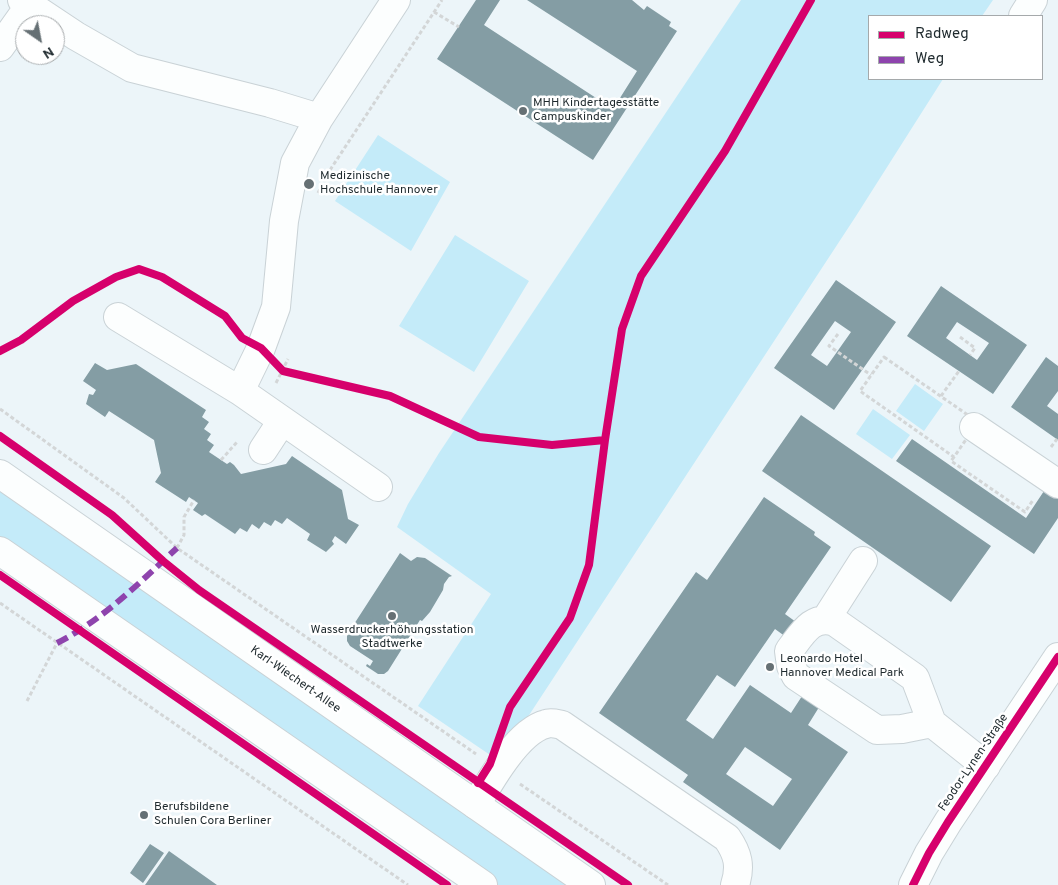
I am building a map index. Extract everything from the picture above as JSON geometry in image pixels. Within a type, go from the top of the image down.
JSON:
[{"type":"main road","points":[[240,391],[276,307],[284,221],[295,163],[318,118],[396,0]]},
{"type":"main road","points":[[1024,15],[1034,0]]},
{"type":"main road","points":[[0,47],[26,3],[76,36],[132,68],[270,102],[318,118]]},
{"type":"main road","points":[[118,317],[240,391],[378,487]]},
{"type":"main road","points":[[263,450],[272,414]]},
{"type":"main road","points":[[974,427],[1058,484]]},
{"type":"main road","name":"Karl-Wiechert-Allee","points":[[0,474],[591,885]]},
{"type":"main road","points":[[0,551],[483,885]]},
{"type":"main road","points":[[826,619],[863,561]]},
{"type":"main road","points":[[932,723],[877,730],[796,676],[791,666],[789,650],[810,624],[826,619],[835,622],[915,678],[932,723],[986,766]]},
{"type":"main road","name":"Feodor-Lynen-Straße","points":[[899,885],[928,853],[1058,657]]},
{"type":"main road","points":[[476,805],[498,769],[525,736],[535,728],[548,723],[562,725],[727,838],[738,857],[738,876],[735,885]]},
{"type":"main road","name":"Feodor-Lynen-Straße","points":[[913,885],[928,853]]},
{"type":"path","points":[[317,196],[330,170],[442,0]]},
{"type":"path","points":[[434,12],[459,27]]},
{"type":"path","points":[[838,334],[829,346],[871,375]]},
{"type":"path","points":[[960,337],[975,348],[970,355]]},
{"type":"path","points":[[221,460],[249,429],[272,414],[289,356]]},
{"type":"path","points":[[884,357],[978,422],[954,456],[860,391],[871,375],[884,357]]},
{"type":"path","points":[[941,396],[959,371]]},
{"type":"path","points":[[0,410],[124,498],[178,546],[668,885]]},
{"type":"path","points":[[178,546],[184,535],[184,517],[194,500]]},
{"type":"path","points":[[0,603],[408,885]]},
{"type":"path","points":[[28,701],[57,643]]},
{"type":"shaded area","points":[[741,0],[993,0],[983,15],[868,15],[868,80],[942,80],[856,216],[499,761],[418,706],[491,594],[397,527],[408,504],[439,453]]},
{"type":"shaded area","points":[[378,135],[450,182],[411,251],[335,201]]},
{"type":"shaded area","points":[[455,235],[529,281],[474,372],[399,326]]},
{"type":"shaded area","points":[[915,384],[943,404],[924,431],[896,411]]},
{"type":"shaded area","points":[[873,409],[910,435],[892,459],[856,434]]},
{"type":"shaded area","points":[[0,474],[592,885],[485,885],[0,551]]},
{"type":"building","points":[[476,0],[500,0],[484,25],[613,109],[637,71],[527,0],[632,0],[644,10],[647,6],[671,22],[669,26],[677,31],[593,160],[437,59]]},
{"type":"building","points":[[836,280],[896,322],[834,410],[774,368]],"holes":[[[835,321],[851,332],[827,366],[811,355]]]},
{"type":"building","points":[[941,286],[1027,345],[993,394],[907,336]],"holes":[[[957,322],[989,343],[977,360],[946,338]]]},
{"type":"building","points":[[1046,357],[1058,366],[1058,391],[1047,406],[1058,414],[1058,440],[1011,407]]},
{"type":"building","points":[[95,363],[107,370],[136,364],[206,410],[202,417],[209,422],[204,429],[211,434],[207,440],[214,445],[209,452],[227,464],[230,462],[241,474],[286,464],[292,456],[342,490],[348,519],[359,525],[346,544],[335,536],[332,541],[334,544],[326,552],[307,540],[310,534],[287,518],[282,524],[275,520],[271,526],[264,522],[259,529],[252,524],[247,532],[240,528],[235,534],[205,514],[202,516],[193,510],[198,503],[189,497],[186,502],[155,482],[161,473],[154,440],[109,411],[105,417],[86,404],[89,394],[93,395],[96,390],[83,381]]},
{"type":"building","points":[[801,415],[991,546],[951,602],[762,471]]},
{"type":"building","points":[[912,439],[1026,518],[1046,488],[1058,496],[1058,518],[1034,554],[896,461]]},
{"type":"building","points":[[764,497],[815,532],[814,535],[831,547],[785,614],[796,622],[786,637],[775,629],[735,687],[717,675],[686,720],[713,739],[750,685],[791,713],[804,693],[821,704],[808,725],[848,752],[780,850],[683,782],[688,775],[599,713],[696,572],[707,580]],"holes":[[[745,747],[792,779],[773,806],[726,774]]]},
{"type":"building","name":"Wasserdruckerhöhungsstation Stadtwerke","points":[[400,553],[411,561],[417,557],[425,558],[452,576],[444,584],[443,590],[430,612],[422,621],[420,620],[388,671],[384,674],[378,674],[366,666],[367,664],[370,666],[373,661],[350,646],[347,641],[347,635]]},
{"type":"building","points":[[150,844],[164,853],[143,883],[130,873]]},
{"type":"building","points":[[169,851],[217,885],[145,885]]},
{"type":"marked path","points":[[57,643],[106,612],[177,548]]},
{"type":"cycle path","points":[[478,783],[490,764],[510,707],[570,618],[589,565],[622,329],[641,276],[725,151],[811,0]]},
{"type":"cycle path","points":[[0,351],[21,340],[73,301],[116,277],[139,269],[162,277],[225,316],[242,338],[261,348],[283,371],[390,396],[479,437],[552,445],[605,440]]},
{"type":"cycle path","points":[[0,436],[112,515],[163,561],[199,590],[628,885]]},
{"type":"cycle path","points":[[0,575],[447,885]]},
{"type":"cycle path","points":[[913,885],[929,853],[948,822],[1058,657]]},
{"type":"place","name":"MHH Kindertagesstätte Campuskinder","points":[[523,111]]},
{"type":"place","name":"Medizinische Hochschule Hannover","points":[[309,184]]},
{"type":"place","name":"Wasserdruckerhöhungsstation Stadtwerke","points":[[392,616]]},
{"type":"place","name":"Leonardo Hotel Hannover Medical Park","points":[[770,667]]},
{"type":"place","name":"Berufsbildene Schulen Cora Berliner","points":[[144,815]]}]
